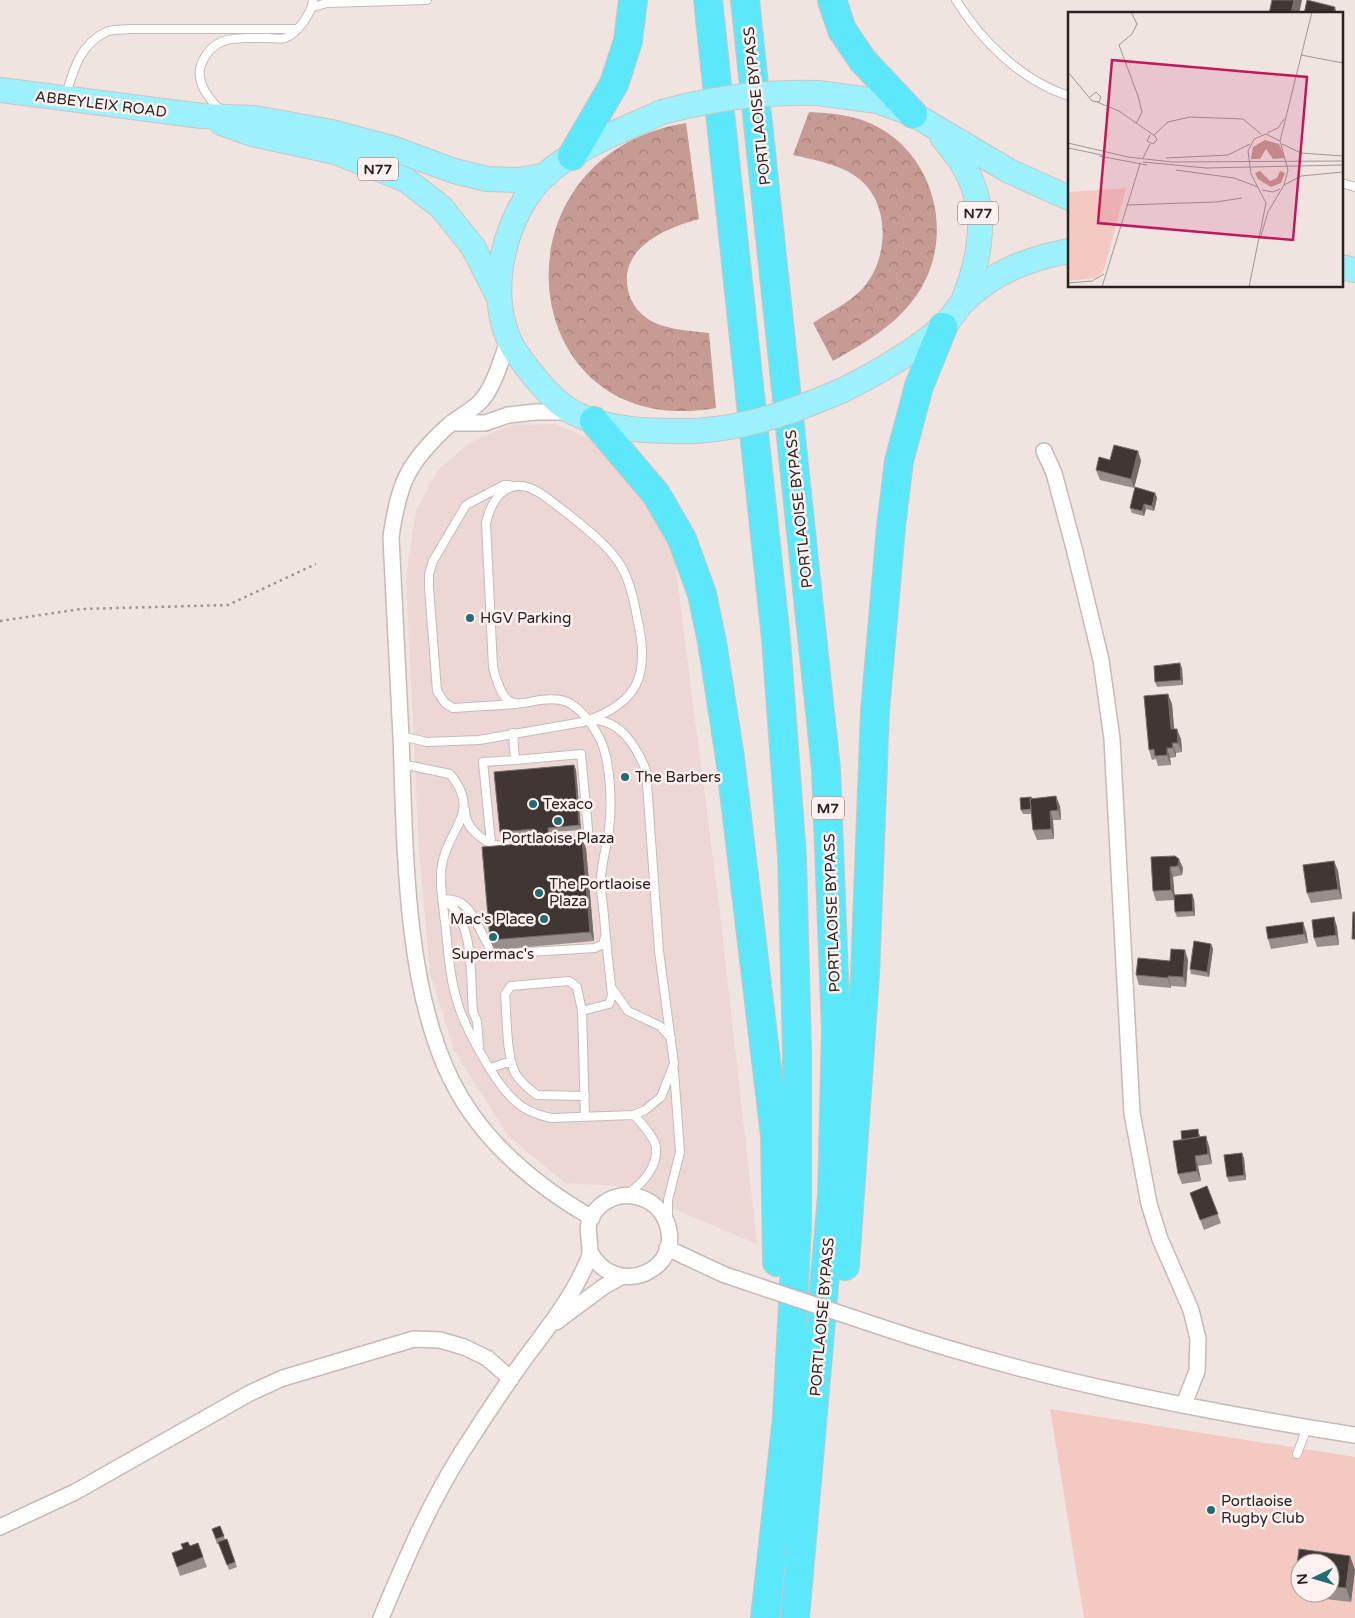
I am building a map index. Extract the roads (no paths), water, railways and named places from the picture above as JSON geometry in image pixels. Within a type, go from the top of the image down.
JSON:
[{"type":"highway","points":[[572,156],[614,84],[628,42],[632,0]]},
{"type":"highway","name":"PORTLAOISE BYPASS","points":[[708,0],[776,639],[792,857],[797,1050],[797,1226],[787,1417],[765,1618]]},
{"type":"highway","name":"PORTLAOISE BYPASS","points":[[745,0],[826,769],[836,1030],[832,1196],[796,1618]]},
{"type":"highway","points":[[832,0],[842,30],[863,61],[913,114]]},
{"type":"highway","points":[[811,1618],[849,1228],[865,976],[875,711],[891,527],[899,461],[919,386],[943,327]]},
{"type":"highway","points":[[583,416],[656,494],[682,539],[702,594],[712,642],[730,758],[775,1136],[776,1163],[778,1228],[774,1352],[757,1618]]},
{"type":"main road","name":"ABBEYLEIX ROAD","points":[[0,90],[64,100],[202,116],[255,118],[332,132],[392,148],[454,171],[487,179],[518,180],[546,175]]},
{"type":"main road","name":"N77","points":[[1068,198],[1009,171],[938,132],[913,114],[877,101],[818,93],[783,91],[739,95],[697,102],[662,112],[619,131],[572,156],[546,175],[527,197],[515,218],[504,248],[500,274],[500,300],[509,339],[524,364],[549,394],[583,416],[654,431],[696,431],[731,428],[773,417],[843,390],[880,371],[943,327],[962,303],[987,283],[1010,269],[1041,256],[1068,250]]},
{"type":"main road","name":"ABBEYLEIX ROAD","points":[[202,116],[252,134],[335,152],[406,180],[441,207],[473,247],[500,300]]},
{"type":"main road","name":"N77","points":[[938,132],[963,166],[976,197],[980,233],[977,259],[962,303]]},
{"type":"main road","points":[[1342,269],[1355,271]]},
{"type":"street","points":[[509,339],[496,374],[480,401],[451,423],[430,443],[406,474],[396,501],[391,537],[409,885],[420,982],[434,1037],[451,1079],[471,1112],[496,1142],[520,1166],[546,1190],[592,1218]]},
{"type":"street","points":[[451,423],[485,423],[508,416],[536,412],[583,416]]},
{"type":"street","points":[[1044,451],[1054,473],[1101,660],[1112,739],[1132,1113],[1149,1204],[1160,1240],[1190,1310],[1198,1338],[1197,1371],[1184,1404]]},
{"type":"street","points":[[625,1195],[643,1198],[651,1202],[663,1215],[669,1231],[667,1248],[659,1264],[652,1270],[637,1276],[621,1277],[606,1271],[590,1252],[587,1236],[592,1218],[606,1202],[625,1195]]},
{"type":"street","points":[[667,1248],[725,1275],[954,1352],[1097,1388],[1307,1428],[1355,1435]]},
{"type":"street","points":[[381,1618],[420,1527],[462,1452],[511,1379],[551,1326],[584,1268],[590,1252]]},
{"type":"street","points":[[551,1326],[603,1287],[621,1277]]},
{"type":"street","points":[[0,1527],[75,1492],[250,1393],[283,1378],[405,1341],[414,1339],[440,1340],[464,1347],[486,1358],[511,1379]]},
{"type":"street","points":[[376,1618],[388,1603]]},
{"type":"lane","points":[[229,117],[210,101],[199,71],[206,54],[216,44],[232,38],[285,38],[306,21],[313,4],[427,0]]},
{"type":"lane","points":[[956,0],[971,25],[1012,64],[1053,91],[1068,96]]},
{"type":"lane","points":[[64,100],[75,64],[88,45],[107,31],[139,29],[295,29]]},
{"type":"lane","points":[[1342,182],[1355,187]]},
{"type":"lane","points":[[400,736],[427,742],[479,740],[588,720],[607,713],[619,704],[638,683],[642,668],[643,650],[633,596],[621,566],[602,544],[551,501],[531,489],[522,486],[504,485],[466,505],[433,562],[429,574],[437,691],[440,698],[453,708],[560,700],[575,706],[588,720],[600,739],[607,757],[609,781],[609,829],[600,879],[612,995],[609,1004],[582,1011]]},
{"type":"lane","points":[[520,704],[504,696],[493,667],[486,523],[499,495],[504,490],[522,486]]},
{"type":"lane","points":[[588,720],[607,722],[621,731],[637,748],[646,770],[659,950],[672,1039],[680,1152],[668,1200],[669,1231]]},
{"type":"lane","points":[[513,733],[515,760]]},
{"type":"lane","points":[[491,843],[483,762],[582,754],[589,840],[562,842]]},
{"type":"lane","points":[[564,755],[565,765]]},
{"type":"lane","points":[[537,758],[538,767]]},
{"type":"lane","points":[[503,761],[504,770]]},
{"type":"lane","points":[[402,764],[450,774],[460,785],[465,801],[465,817],[471,829],[491,843],[500,846],[515,845],[510,836]]},
{"type":"lane","points":[[465,801],[462,817],[442,864],[443,898],[450,969],[457,1002],[479,1048],[512,1099],[526,1109],[551,1118],[634,1116],[661,1097],[674,1064]]},
{"type":"lane","points":[[570,832],[571,841]]},
{"type":"lane","points":[[443,898],[460,902],[469,911],[486,944],[494,954],[595,948],[603,944],[606,935]]},
{"type":"lane","points":[[443,898],[454,907],[461,917],[466,931],[479,1048]]},
{"type":"lane","points":[[585,1096],[537,1096],[523,1083],[515,1072],[511,1061],[505,994],[511,986],[569,981],[578,987],[582,1011],[585,1096],[585,1116]]},
{"type":"lane","points":[[611,986],[628,1011],[660,1026],[672,1039]]},
{"type":"lane","points":[[491,1068],[511,1061]]},
{"type":"lane","points":[[625,1195],[638,1187],[646,1178],[652,1168],[656,1148],[650,1136],[634,1116]]},
{"type":"lane","points":[[1296,1454],[1307,1428]]},
{"type":"place","name":"HGV Parking","points":[[470,618]]},
{"type":"place","name":"The Barbers","points":[[625,777]]},
{"type":"place","name":"Texaco","points":[[533,804]]},
{"type":"place","name":"Portlaoise Plaza","points":[[558,821]]},
{"type":"place","name":"The Portlaoise Plaza","points":[[539,893]]},
{"type":"place","name":"Mac's Place","points":[[544,919]]},
{"type":"place","name":"Supermac's","points":[[493,937]]},
{"type":"place","name":"Portlaoise Rugby Club","points":[[1211,1510]]}]
